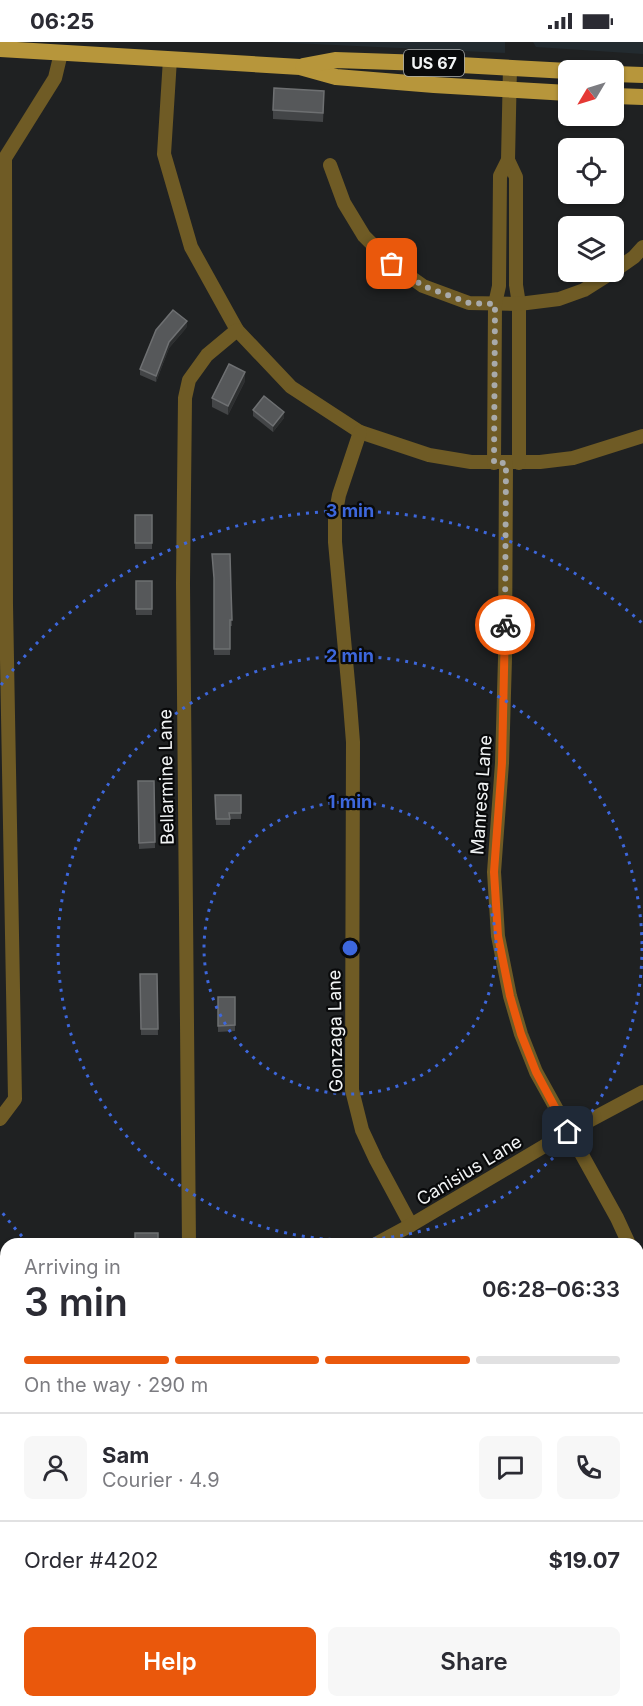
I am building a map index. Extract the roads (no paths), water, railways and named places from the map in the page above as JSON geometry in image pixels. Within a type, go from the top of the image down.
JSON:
[{"type":"main road","name":"US 67","points":[[0,49],[300,67],[336,77],[558,92]]},
{"type":"main road","name":"US 67","points":[[300,67],[335,60],[558,70]]},
{"type":"main road","points":[[624,74],[643,75]]},
{"type":"main road","points":[[624,96],[643,97]]},
{"type":"street","points":[[0,1119],[15,1098],[3,605],[5,158],[55,78],[61,53]]},
{"type":"street","points":[[170,59],[164,154],[191,247],[237,330],[291,387],[360,432],[429,455],[471,462],[506,463],[573,458],[643,436]]},
{"type":"street","name":"Manresa Lane","points":[[506,463],[495,304],[499,286],[500,176],[507,160],[510,67]]},
{"type":"street","name":"Manresa Lane","points":[[507,160],[516,177],[516,285],[519,304],[506,463],[504,716],[494,872],[498,936],[510,996],[521,1034],[536,1072],[626,1238]]},
{"type":"street","points":[[330,165],[344,203],[364,236],[392,264],[423,286],[469,303],[519,304],[559,298],[584,290],[634,257],[643,247]]},
{"type":"street","name":"Bellarmine Lane","points":[[189,1238],[183,584],[185,399],[189,380],[207,354],[237,330]]},
{"type":"street","name":"Gonzaga Lane","points":[[360,432],[339,495],[335,517],[335,543],[351,704],[352,1090],[362,1130],[411,1225]]},
{"type":"street","name":"Canisius Lane","points":[[387,1238],[568,1132],[643,1092]]}]
